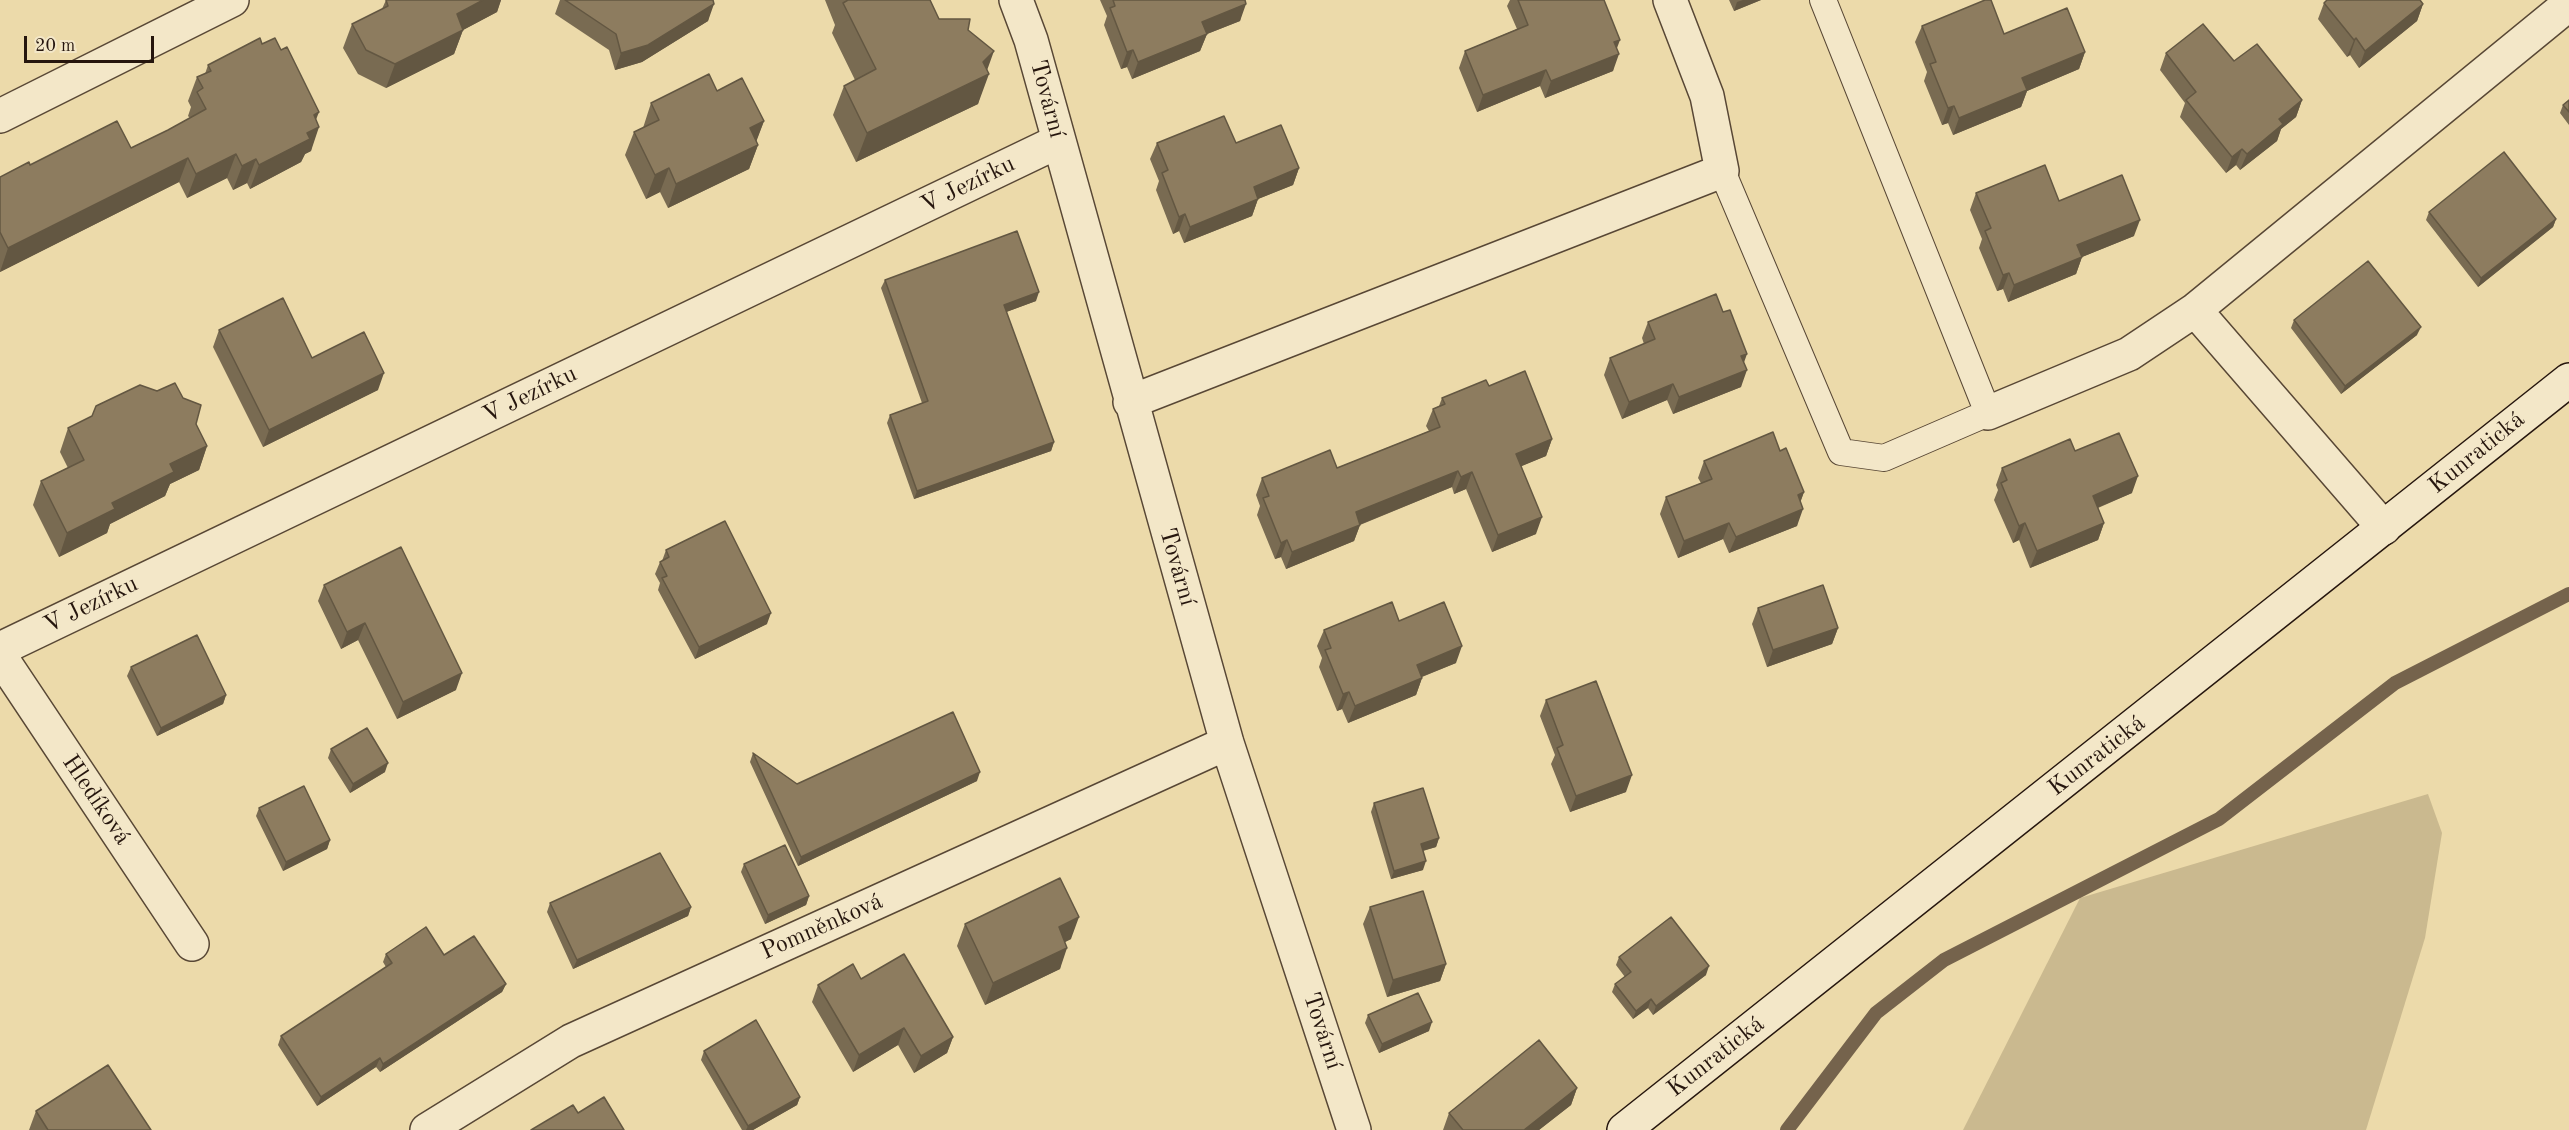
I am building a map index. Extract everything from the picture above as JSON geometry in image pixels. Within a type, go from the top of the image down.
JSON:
[{"type":"street","points":[[0,116],[232,0]]},
{"type":"street","name":"Tovární","points":[[1016,0],[1031,40],[1130,402],[1227,743],[1354,1130]]},
{"type":"street","points":[[1130,402],[1722,171],[1707,96],[1670,0]]},
{"type":"street","points":[[1988,412],[2128,354],[2195,310],[2569,4]]},
{"type":"street","name":"V Jezírku","points":[[0,649],[1059,141]]},
{"type":"street","points":[[2195,310],[2384,528]]},
{"type":"street","name":"Kunratická","points":[[1624,1130],[2569,380]]},
{"type":"street","name":"Hledíková","points":[[0,656],[192,944]]},
{"type":"street","name":"Pomněnková","points":[[427,1130],[571,1041],[1227,743]]},
{"type":"lane","points":[[1722,171],[1841,452],[1884,458],[1988,412],[1823,0]]},
{"type":"shaded area","points":[[2428,794],[2442,833],[2425,938],[2366,1130],[1963,1130],[2080,898]]},
{"type":"building","points":[[386,0],[483,0],[457,14],[463,30],[395,64],[366,50],[352,24],[388,6]]},
{"type":"building","points":[[565,0],[713,0],[714,4],[648,45],[621,53],[616,34]]},
{"type":"building","points":[[848,0],[930,0],[939,19],[970,19],[968,30],[994,51],[983,62],[989,74],[867,133],[844,86],[876,69],[843,3]]},
{"type":"building","points":[[1113,0],[1245,0],[1246,4],[1202,22],[1207,34],[1138,62],[1133,50],[1127,52],[1110,8],[1115,6]]},
{"type":"building","points":[[1518,0],[1604,0],[1620,40],[1614,42],[1619,54],[1551,81],[1546,70],[1483,95],[1465,51],[1528,25]]},
{"type":"building","points":[[1985,0],[1991,0],[2004,34],[2067,8],[2085,52],[2022,78],[2027,90],[1959,118],[1954,106],[1948,108],[1930,64],[1936,62],[1922,26]]},
{"type":"building","points":[[2327,0],[2420,0],[2423,4],[2365,51],[2324,3]]},
{"type":"building","points":[[2203,24],[2234,61],[2257,44],[2302,100],[2279,119],[2283,124],[2247,154],[2242,149],[2232,157],[2186,100],[2196,92],[2166,53]]},
{"type":"building","points":[[260,38],[262,44],[275,38],[281,50],[287,47],[319,112],[314,115],[319,127],[307,133],[310,139],[259,165],[256,159],[242,166],[236,154],[196,174],[188,158],[8,248],[0,232],[0,177],[29,162],[30,165],[117,121],[131,148],[168,130],[206,109],[197,92],[203,88],[197,77],[211,71],[208,65]]},
{"type":"building","points":[[709,74],[717,91],[742,78],[764,121],[750,128],[758,145],[676,184],[669,168],[655,175],[634,132],[659,120],[651,103]]},
{"type":"building","points":[[2569,100],[2569,112],[2563,105]]},
{"type":"building","points":[[1224,116],[1236,143],[1281,125],[1299,168],[1254,187],[1258,199],[1190,227],[1185,214],[1179,217],[1162,173],[1168,170],[1157,143]]},
{"type":"building","points":[[2504,152],[2556,219],[2481,278],[2429,212]]},
{"type":"building","points":[[2045,165],[2059,201],[2122,175],[2140,220],[2077,245],[2082,257],[2014,285],[2009,273],[2003,275],[1985,231],[1991,228],[1976,193]]},
{"type":"building","points":[[1017,231],[1039,292],[1004,305],[1054,442],[917,491],[890,415],[928,401],[885,280]]},
{"type":"building","points":[[2368,261],[2421,327],[2345,386],[2294,320]]},
{"type":"building","points":[[1716,294],[1723,312],[1730,310],[1747,354],[1741,356],[1747,370],[1679,397],[1673,384],[1629,402],[1610,358],[1655,339],[1648,322]]},
{"type":"building","points":[[283,298],[312,358],[364,332],[384,373],[269,430],[219,330]]},
{"type":"building","points":[[1525,371],[1552,439],[1516,454],[1542,517],[1498,535],[1472,472],[1461,477],[1458,471],[1356,512],[1360,525],[1292,552],[1287,540],[1281,543],[1263,498],[1269,496],[1262,478],[1330,450],[1337,468],[1440,427],[1433,409],[1445,404],[1442,398],[1486,380],[1489,386]]},
{"type":"building","points":[[175,383],[183,398],[201,405],[196,424],[207,446],[170,464],[174,472],[112,503],[115,509],[67,533],[41,481],[84,460],[68,428],[92,416],[96,406],[140,385],[157,391]]},
{"type":"building","points":[[1773,432],[1780,451],[1786,448],[1804,492],[1798,495],[1803,509],[1736,537],[1729,523],[1684,541],[1666,497],[1712,479],[1704,461]]},
{"type":"building","points":[[2119,433],[2138,476],[2093,496],[2104,523],[2037,551],[2025,523],[2019,526],[2001,483],[2007,480],[2002,468],[2070,439],[2075,451]]},
{"type":"building","points":[[725,521],[771,613],[699,647],[662,578],[667,576],[660,562],[669,557],[666,550]]},
{"type":"building","points":[[401,547],[462,673],[403,702],[365,623],[347,632],[324,585]]},
{"type":"building","points":[[1823,585],[1838,628],[1773,650],[1758,608]]},
{"type":"building","points":[[1392,602],[1399,621],[1444,602],[1462,646],[1417,665],[1422,678],[1355,706],[1349,692],[1343,694],[1325,650],[1331,648],[1324,630]]},
{"type":"building","points":[[197,635],[226,695],[161,728],[131,667]]},
{"type":"building","points":[[1596,681],[1632,775],[1576,796],[1557,748],[1563,745],[1546,700]]},
{"type":"building","points":[[953,712],[980,772],[801,857],[753,753],[797,784]]},
{"type":"building","points":[[367,728],[388,763],[353,784],[331,749]]},
{"type":"building","points":[[304,786],[330,840],[286,862],[259,808]]},
{"type":"building","points":[[1423,788],[1439,838],[1421,844],[1426,861],[1394,871],[1374,803]]},
{"type":"building","points":[[785,845],[809,896],[768,915],[744,864]]},
{"type":"building","points":[[660,853],[691,907],[577,960],[550,903]]},
{"type":"building","points":[[1060,878],[1079,917],[1059,927],[1067,948],[993,983],[965,924]]},
{"type":"building","points":[[1423,891],[1446,964],[1393,980],[1370,907]]},
{"type":"building","points":[[1671,917],[1709,966],[1656,1006],[1651,999],[1636,1011],[1615,984],[1631,972],[1619,957]]},
{"type":"building","points":[[426,927],[444,955],[474,936],[506,984],[383,1064],[380,1058],[321,1097],[281,1036],[392,963],[386,954]]},
{"type":"building","points":[[904,954],[953,1037],[921,1056],[904,1028],[859,1055],[818,985],[853,964],[861,979]]},
{"type":"building","points":[[1418,993],[1432,1022],[1382,1044],[1368,1015]]},
{"type":"building","points":[[756,1020],[800,1097],[748,1126],[704,1051]]},
{"type":"building","points":[[1539,1040],[1577,1088],[1524,1130],[1463,1130],[1449,1113]]},
{"type":"building","points":[[108,1065],[151,1130],[48,1130],[36,1111]]},
{"type":"building","points":[[604,1097],[624,1130],[531,1130],[573,1105],[578,1113]]},
{"type":"waterway","points":[[1787,1130],[1876,1013],[1944,960],[2219,819],[2395,683],[2569,594]]}]
